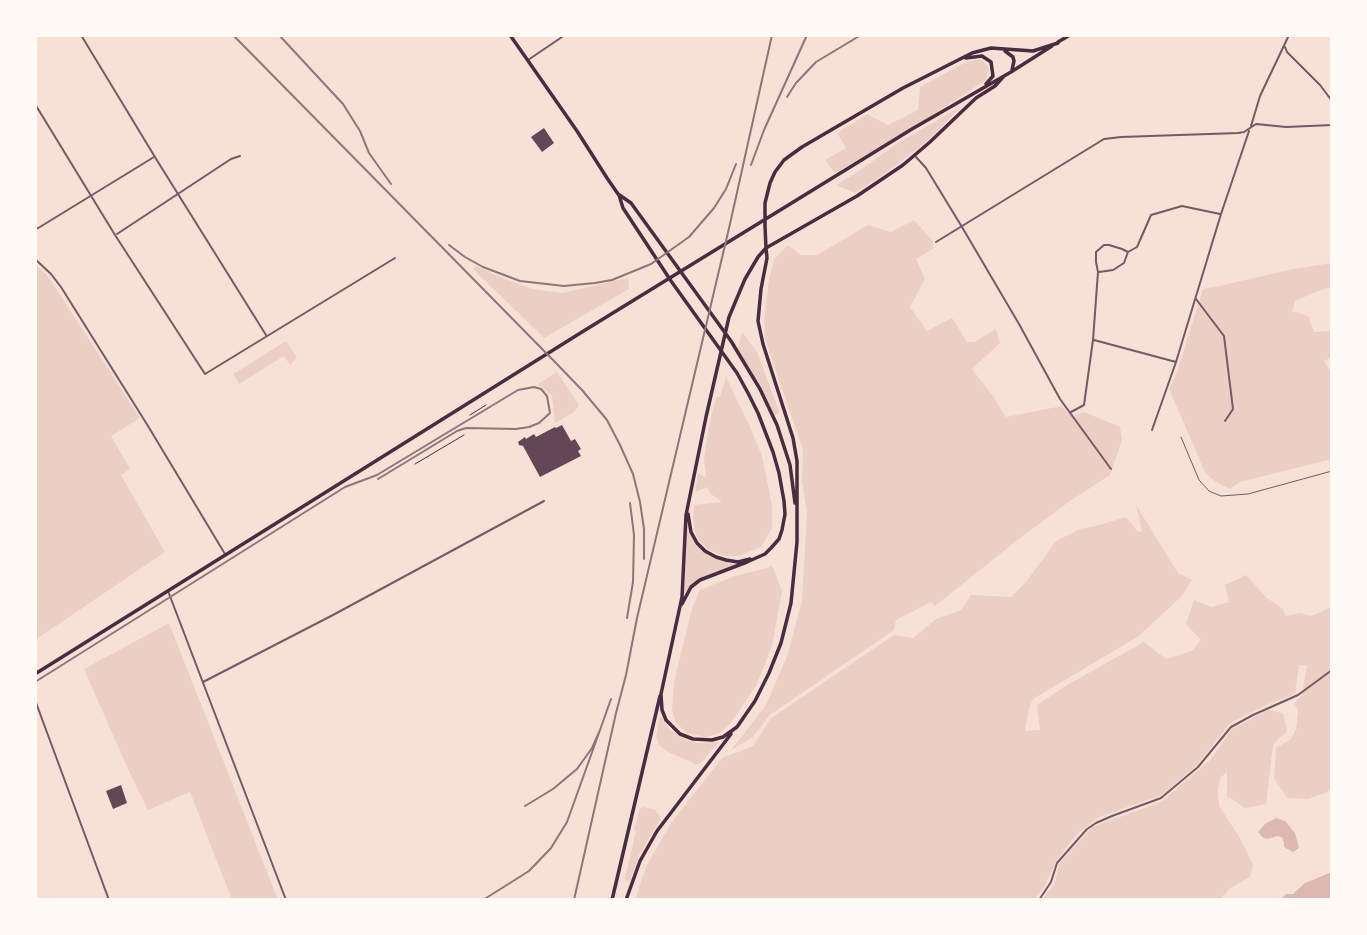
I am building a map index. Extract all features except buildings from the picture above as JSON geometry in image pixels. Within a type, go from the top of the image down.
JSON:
[{"type":"main road","points":[[510,35],[618,194],[623,208],[671,281],[737,373],[766,432],[779,473],[785,514],[779,539],[769,551],[696,582],[686,595],[680,610]]},
{"type":"main road","points":[[35,674],[912,129],[1012,72],[1070,35]]},
{"type":"main road","points":[[626,900],[640,861],[657,831],[755,701],[775,661],[791,603],[797,542],[798,474],[786,415],[758,324],[767,258],[765,203],[773,177],[784,160],[802,146],[865,109],[961,59],[986,49],[1033,51],[1058,43]]},
{"type":"main road","points":[[1000,49],[1013,57],[1012,72]]},
{"type":"main road","points":[[961,59],[982,56],[991,62],[993,76],[976,91]]},
{"type":"main road","points":[[612,900],[680,610],[688,502],[716,371],[729,317],[745,279],[766,248],[857,196],[915,156],[976,98],[995,86],[1004,76]]},
{"type":"main road","points":[[618,194],[631,203],[731,341],[760,389],[777,425],[790,466],[797,517]]},
{"type":"main road","points":[[688,502],[691,532],[705,551],[716,558],[734,562],[759,556]]},
{"type":"main road","points":[[662,687],[664,715],[680,734],[693,739],[712,740],[723,737],[737,727]]},
{"type":"street","points":[[81,35],[267,336]]},
{"type":"street","points":[[527,60],[565,35]]},
{"type":"street","points":[[1152,430],[1260,96],[1289,35]]},
{"type":"street","points":[[1285,46],[1287,52],[1332,101]]},
{"type":"street","points":[[35,104],[205,374],[396,258]]},
{"type":"street","points":[[936,242],[1104,139],[1121,136],[1238,133],[1256,124],[1286,127],[1332,125]]},
{"type":"street","points":[[35,230],[155,156]]},
{"type":"street","points":[[115,235],[231,159],[240,156]]},
{"type":"street","points":[[915,156],[926,168],[962,227],[1060,399],[1111,469]]},
{"type":"street","points":[[1128,252],[1138,247],[1151,215],[1182,206],[1221,214]]},
{"type":"street","points":[[1069,413],[1084,405],[1093,340],[1098,272],[1095,256],[1104,245],[1122,248],[1128,252]]},
{"type":"street","points":[[1098,272],[1119,267],[1127,258],[1128,252]]},
{"type":"street","points":[[35,259],[61,287],[226,555]]},
{"type":"street","points":[[1195,298],[1224,336],[1233,409],[1225,421]]},
{"type":"street","points":[[1093,340],[1176,362]]},
{"type":"street","points":[[203,682],[544,501]]},
{"type":"street","points":[[168,591],[286,900]]},
{"type":"street","points":[[1039,900],[1051,883],[1057,863],[1087,829],[1112,816],[1161,798],[1198,767],[1231,727],[1298,695],[1332,670]]},
{"type":"street","points":[[35,700],[109,900]]},
{"type":"lane","points":[[1181,437],[1199,480],[1209,491],[1221,496],[1248,494],[1332,471]]},
{"type":"path","points":[[470,415],[486,405]]},
{"type":"path","points":[[415,464],[464,435]]},
{"type":"shaded area","points":[[982,60],[989,69],[986,80],[902,135],[835,173],[825,160],[846,148],[837,133],[867,114],[888,125],[918,110],[920,87],[964,63]]},
{"type":"shaded area","points":[[962,106],[924,144],[855,193],[836,185],[898,143]]},
{"type":"shaded area","points":[[914,220],[933,241],[933,249],[916,259],[925,279],[910,307],[927,331],[952,318],[967,342],[974,342],[996,329],[1000,343],[972,369],[1006,417],[1062,406],[1072,416],[1084,412],[1120,427],[1122,440],[1110,475],[1020,538],[935,606],[931,602],[896,620],[894,630],[770,715],[752,738],[731,750],[766,705],[788,654],[802,600],[807,513],[802,481],[803,450],[765,339],[764,320],[769,279],[775,258],[788,245],[801,255],[817,255],[868,225],[891,232]]},
{"type":"shaded area","points":[[1332,263],[1332,287],[1295,301],[1292,311],[1308,316],[1314,332],[1332,331],[1332,357],[1324,361],[1332,374],[1332,459],[1240,482],[1230,489],[1213,480],[1205,472],[1169,389],[1177,372],[1203,289]]},
{"type":"shaded area","points":[[35,264],[48,276],[140,418],[111,436],[130,469],[121,475],[165,552],[35,640]]},
{"type":"shaded area","points":[[477,266],[532,289],[562,293],[628,278],[629,289],[544,338],[473,269]]},
{"type":"shaded area","points":[[742,332],[757,352],[780,413],[774,416],[761,386],[738,349]]},
{"type":"shaded area","points":[[286,341],[297,357],[290,365],[284,356],[239,384],[233,374]]},
{"type":"shaded area","points":[[557,372],[579,405],[574,412],[555,423],[552,396],[538,384]]},
{"type":"shaded area","points":[[726,377],[762,456],[772,505],[772,528],[761,547],[738,556],[723,556],[707,549],[697,538],[693,519],[694,505],[722,502],[711,494],[707,487],[695,492],[698,473],[706,477],[704,459],[709,426],[716,397],[720,397]]},
{"type":"shaded area","points":[[1136,505],[1178,573],[1192,580],[1182,596],[1139,636],[1033,699],[1025,731],[1040,730],[1037,705],[1144,642],[1166,659],[1192,651],[1201,640],[1186,624],[1194,600],[1211,607],[1229,602],[1225,585],[1246,575],[1267,598],[1283,609],[1286,616],[1299,613],[1311,616],[1332,607],[1332,786],[1328,792],[1308,799],[1287,798],[1274,778],[1276,748],[1291,739],[1296,729],[1298,711],[1294,703],[1302,695],[1307,665],[1299,665],[1295,694],[1230,723],[1197,765],[1162,795],[1099,817],[1077,834],[1056,861],[1045,886],[1034,900],[635,900],[646,867],[671,823],[722,758],[753,746],[771,718],[894,635],[913,638],[936,619],[961,610],[971,595],[1011,597],[1026,582],[1056,541],[1080,529],[1126,517],[1138,532],[1142,531]]},
{"type":"shaded area","points":[[686,515],[697,543],[716,557],[738,562],[759,557],[696,582],[686,595],[680,610]]},
{"type":"shaded area","points":[[772,565],[782,591],[772,646],[756,686],[730,724],[720,733],[706,737],[687,733],[676,723],[672,710],[674,682],[692,608],[700,590]]},
{"type":"shaded area","points":[[169,623],[278,900],[232,900],[190,792],[148,810],[84,669]]},
{"type":"shaded area","points":[[1268,710],[1283,713],[1287,731],[1273,745],[1266,804],[1245,808],[1227,796],[1227,772],[1220,778],[1218,790],[1219,806],[1240,838],[1253,865],[1250,877],[1229,889],[1220,900],[1042,900],[1055,883],[1059,864],[1092,827],[1161,802],[1210,760],[1232,729]]},
{"type":"shaded area","points":[[660,715],[670,730],[684,739],[698,743],[719,742],[701,763],[696,765],[660,746],[656,737]]},
{"type":"shaded area","points":[[643,807],[655,810],[660,820],[639,855],[631,879],[627,882],[625,878],[634,831],[639,810]]},
{"type":"shaded area","points":[[1276,818],[1285,821],[1295,833],[1299,848],[1293,852],[1284,847],[1282,837],[1267,839],[1258,832]]},
{"type":"shaded area","points":[[1332,872],[1332,900],[1280,900],[1286,894],[1293,894],[1305,883]]},
{"type":"tram line","points":[[35,682],[345,487],[377,475],[518,390],[534,387],[541,389],[547,396],[550,413],[539,423],[516,429],[466,428],[457,431],[378,479]]},
{"type":"railway","points":[[233,35],[554,361],[607,420],[633,474],[644,529],[644,559]]},
{"type":"railway","points":[[279,35],[343,104],[360,131],[369,153],[391,184]]},
{"type":"railway","points":[[574,900],[772,35]]},
{"type":"railway","points":[[751,165],[807,35]]},
{"type":"railway","points":[[787,97],[816,62],[861,35]]},
{"type":"railway","points":[[449,245],[483,267],[520,281],[564,286],[612,280],[651,264],[689,237],[714,208],[726,189],[736,164]]},
{"type":"railway","points":[[627,618],[633,582],[634,535],[630,503]]},
{"type":"railway","points":[[525,806],[553,789],[577,769],[592,748],[611,699]]},
{"type":"railway","points":[[483,900],[529,871],[551,848],[567,822],[600,730]]}]
